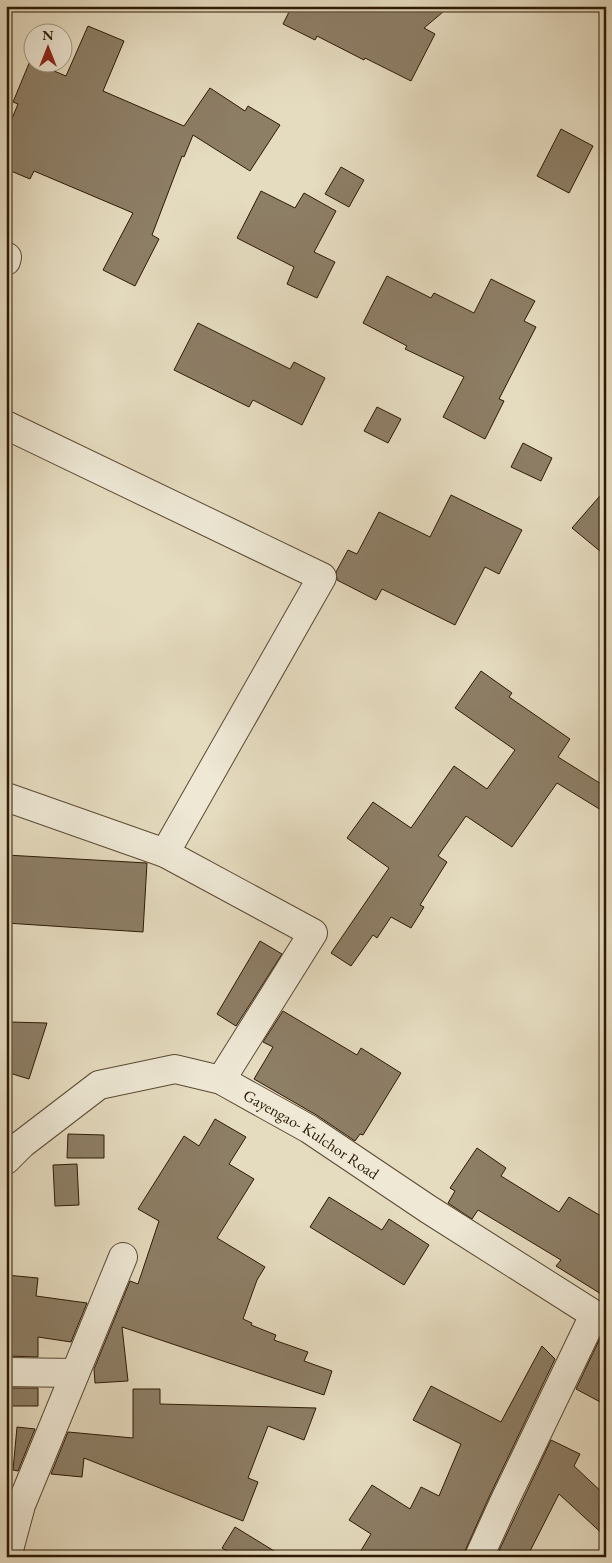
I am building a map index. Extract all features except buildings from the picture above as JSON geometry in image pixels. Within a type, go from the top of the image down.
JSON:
[{"type":"street","points":[[6,425],[322,577],[165,853]]},
{"type":"street","points":[[6,797],[165,853],[313,933],[221,1080]]},
{"type":"street","name":"Gayengao- Kulchor Road","points":[[6,1160],[22,1144],[99,1085],[175,1069],[221,1080],[310,1129],[428,1209],[600,1318]]},
{"type":"street","points":[[7,1557],[21,1505],[123,1257]]},
{"type":"street","points":[[479,1557],[508,1493],[600,1318]]},
{"type":"street","points":[[6,1372],[75,1373]]}]
